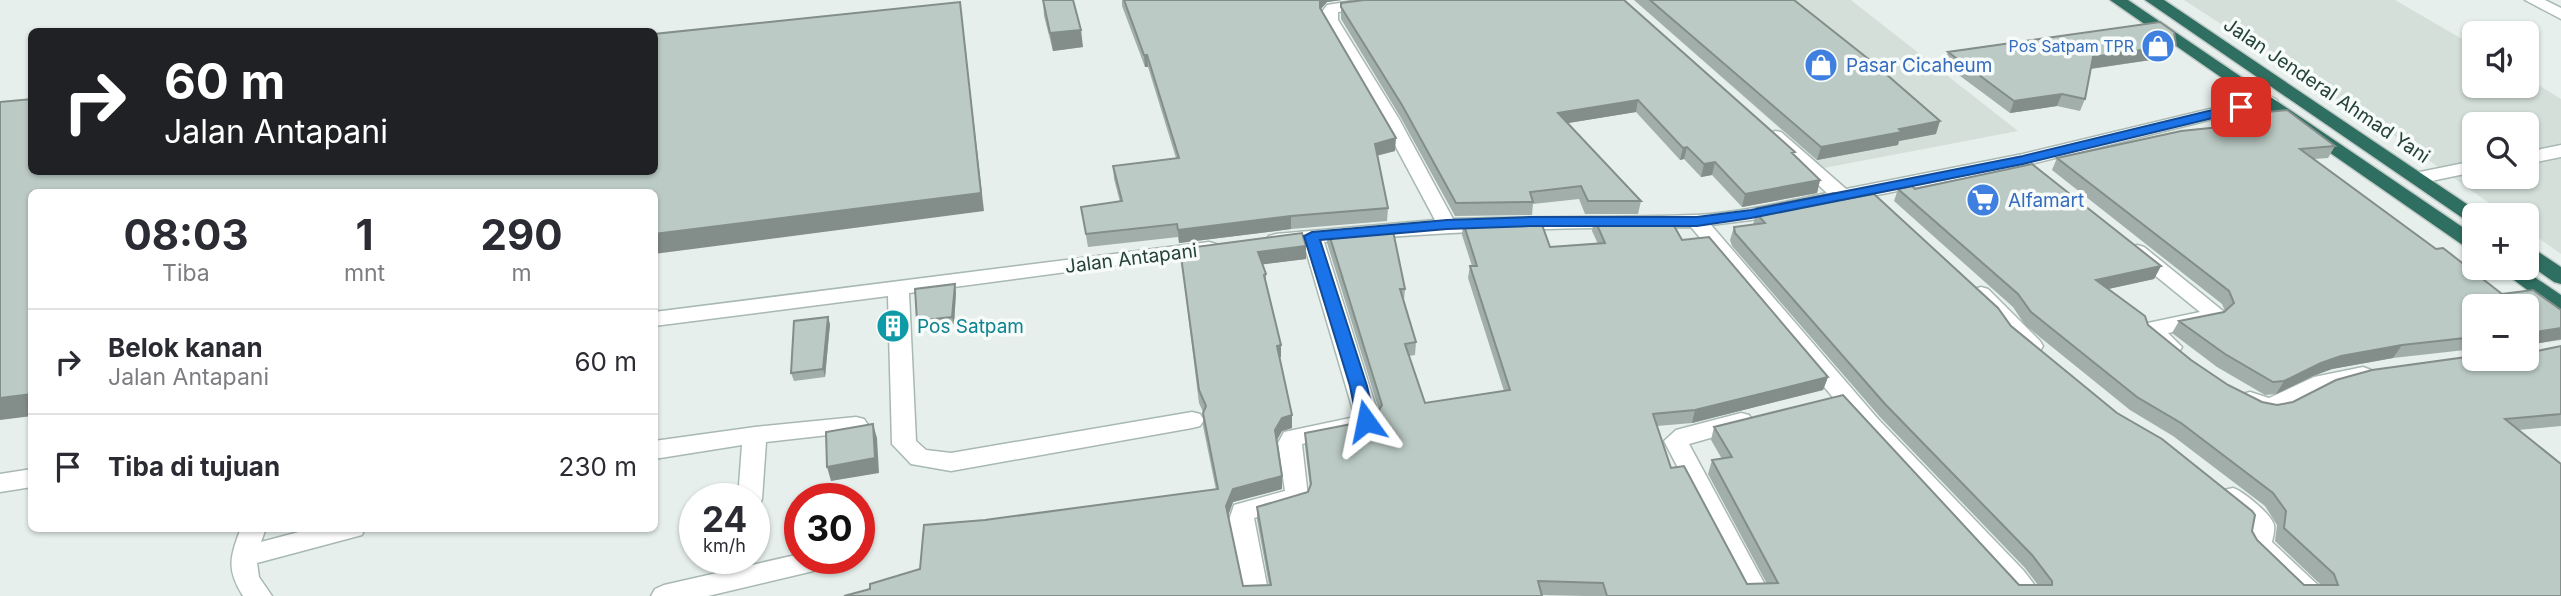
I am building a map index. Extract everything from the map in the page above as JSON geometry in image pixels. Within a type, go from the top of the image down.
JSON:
[{"type":"highway","points":[[2118,0],[2268,100],[2462,236]]},
{"type":"highway","name":"Jalan Jenderal Ahmad Yani","points":[[2153,0],[2462,209]]},
{"type":"highway","points":[[2539,261],[2561,277]]},
{"type":"highway","points":[[2526,280],[2561,304]]},
{"type":"street","points":[[1398,0],[1333,8],[1330,20],[1390,118],[1447,225]]},
{"type":"street","points":[[2533,0],[2561,14]]},
{"type":"street","points":[[1263,241],[1447,225],[1558,221],[1697,222],[2023,160],[2268,100]]},
{"type":"street","points":[[1764,127],[1842,196]]},
{"type":"street","points":[[2539,156],[2561,151]]},
{"type":"street","points":[[2023,160],[2045,177]]},
{"type":"street","points":[[2417,178],[2462,169]]},
{"type":"street","points":[[1868,191],[1887,208]]},
{"type":"street","points":[[1697,222],[1896,454],[1989,549],[2030,596]]},
{"type":"street","points":[[1256,596],[1241,520],[1243,512],[1296,497],[1290,443],[1292,438],[1363,424],[1367,417],[1312,236]]},
{"type":"street","points":[[2120,238],[2212,311],[2213,315],[2207,318],[2154,327],[2151,331],[2183,357]]},
{"type":"street","name":"Jalan Antapani","points":[[658,318],[1222,247]]},
{"type":"street","points":[[1969,283],[2003,314],[2015,332],[2046,358]]},
{"type":"street","points":[[898,288],[904,444],[919,458],[951,462],[1192,421]]},
{"type":"street","points":[[2228,387],[2257,405],[2271,407],[2322,383],[2388,370]]},
{"type":"street","points":[[1819,402],[1845,396]]},
{"type":"street","points":[[1758,596],[1676,441],[1684,436],[1767,415]]},
{"type":"street","points":[[658,449],[755,435],[856,425]]},
{"type":"street","points":[[751,483],[755,435]]},
{"type":"street","points":[[0,483],[28,479]]},
{"type":"street","points":[[2213,481],[2254,515],[2262,526],[2259,545],[2313,596]]},
{"type":"street","points":[[252,532],[243,557],[246,582],[259,596]]},
{"type":"street","points":[[243,557],[338,532]]},
{"type":"street","points":[[664,596],[725,574]]},
{"type":"shaded area","name":"Pasar Cicaheum","points":[[1634,0],[1851,0],[2018,131],[1824,168]]},
{"type":"shaded area","points":[[2184,0],[2395,0],[2462,39],[2462,98],[2539,98],[2539,85],[2561,99],[2561,254],[2539,238],[2539,203],[2489,203],[2469,189],[2539,189],[2539,112],[2462,112],[2462,184],[2399,139]]},
{"type":"building","points":[[1043,0],[1073,0],[1081,30],[1050,33]]},
{"type":"building","points":[[1124,0],[1320,0],[1320,8],[1396,138],[1375,144],[1388,208],[1291,216],[1178,230],[1177,224],[1086,234],[1081,207],[1122,201],[1113,166],[1179,158],[1147,55],[1144,55]]},
{"type":"building","points":[[1364,0],[1624,0],[1795,152],[1792,153],[1820,180],[1745,194],[1715,162],[1704,164],[1687,147],[1683,148],[1638,100],[1558,113],[1641,201],[1588,201],[1581,186],[1530,192],[1533,202],[1456,203],[1402,105],[1341,7],[1341,3]]},
{"type":"building","points":[[1650,0],[1794,0],[1871,61],[1940,121],[1899,129],[1902,132],[1821,147]]},
{"type":"building","points":[[960,2],[981,193],[658,233],[658,189],[28,189],[28,394],[0,398],[0,102],[28,99],[28,175],[658,175],[658,34]]},
{"type":"building","points":[[2160,22],[2174,32],[2176,45],[2093,57],[2085,99],[2062,94],[2014,101],[1948,52]]},
{"type":"building","points":[[2287,110],[2335,146],[2300,149],[2436,249],[2443,248],[2462,263],[2462,280],[2484,280],[2502,294],[2462,294],[2462,338],[2341,356],[2284,381],[2273,382],[2225,354],[2179,321],[2224,312],[2234,303],[2229,291],[2057,158],[2181,131],[2259,123],[2248,114]]},
{"type":"building","points":[[2032,164],[2161,266],[2096,280],[2145,316],[2148,325],[2191,360],[2228,385],[2262,402],[2277,405],[2293,402],[2336,380],[2372,370],[2462,358],[2462,371],[2539,371],[2539,351],[2561,346],[2561,414],[2505,419],[2561,464],[2561,596],[1607,596],[1603,583],[1538,581],[1542,596],[844,596],[870,589],[870,584],[920,569],[924,525],[985,520],[1218,489],[1203,413],[1206,406],[1199,390],[1180,249],[1302,233],[1306,246],[1258,252],[1266,274],[1264,275],[1281,345],[1277,346],[1292,415],[1282,418],[1275,430],[1282,476],[1233,489],[1226,506],[1243,586],[1271,585],[1257,507],[1308,492],[1311,484],[1305,433],[1372,420],[1382,405],[1328,231],[1392,226],[1405,289],[1400,289],[1416,342],[1405,344],[1425,403],[1510,390],[1470,266],[1477,266],[1463,222],[1540,219],[1550,247],[1605,243],[1594,218],[1669,217],[1682,240],[1709,237],[1828,377],[1695,410],[1653,414],[1671,468],[1684,466],[1747,584],[1778,583],[1712,460],[1732,457],[1714,427],[1843,395],[2019,585],[2052,585],[2052,581],[2032,555],[1885,404],[1735,233],[1734,227],[1765,223],[1756,213],[1761,212],[1757,208],[1834,193],[1841,200],[1874,194],[1998,308],[2011,326],[2117,413],[2162,439],[2252,511],[2255,515],[2252,531],[2257,540],[2304,585],[2338,585],[2334,574],[2284,528],[2286,511],[2273,493],[2181,423],[2137,397],[2031,312],[2018,294],[1898,189],[1912,186],[1915,189]]},
{"type":"building","points":[[955,284],[952,317],[917,321],[915,289]]},
{"type":"building","points":[[2533,290],[2539,294],[2502,294]]},
{"type":"building","points":[[2539,294],[2561,310],[2561,328],[2539,331]]},
{"type":"building","points":[[828,317],[823,369],[791,373],[794,321]]},
{"type":"building","points":[[873,424],[875,458],[827,467],[826,432]]},
{"type":"place","name":"Pos Satpam TPR","points":[[2158,46]]},
{"type":"place","name":"Pasar Cicaheum","points":[[1821,65]]},
{"type":"place","name":"Alfamart","points":[[1983,200]]},
{"type":"place","name":"Pos Satpam","points":[[893,326]]},
{"type":"route","points":[[1366,421],[1359,386],[1312,236],[1447,225],[1558,221],[1697,222],[1751,214],[2023,160],[2241,107]]}]
